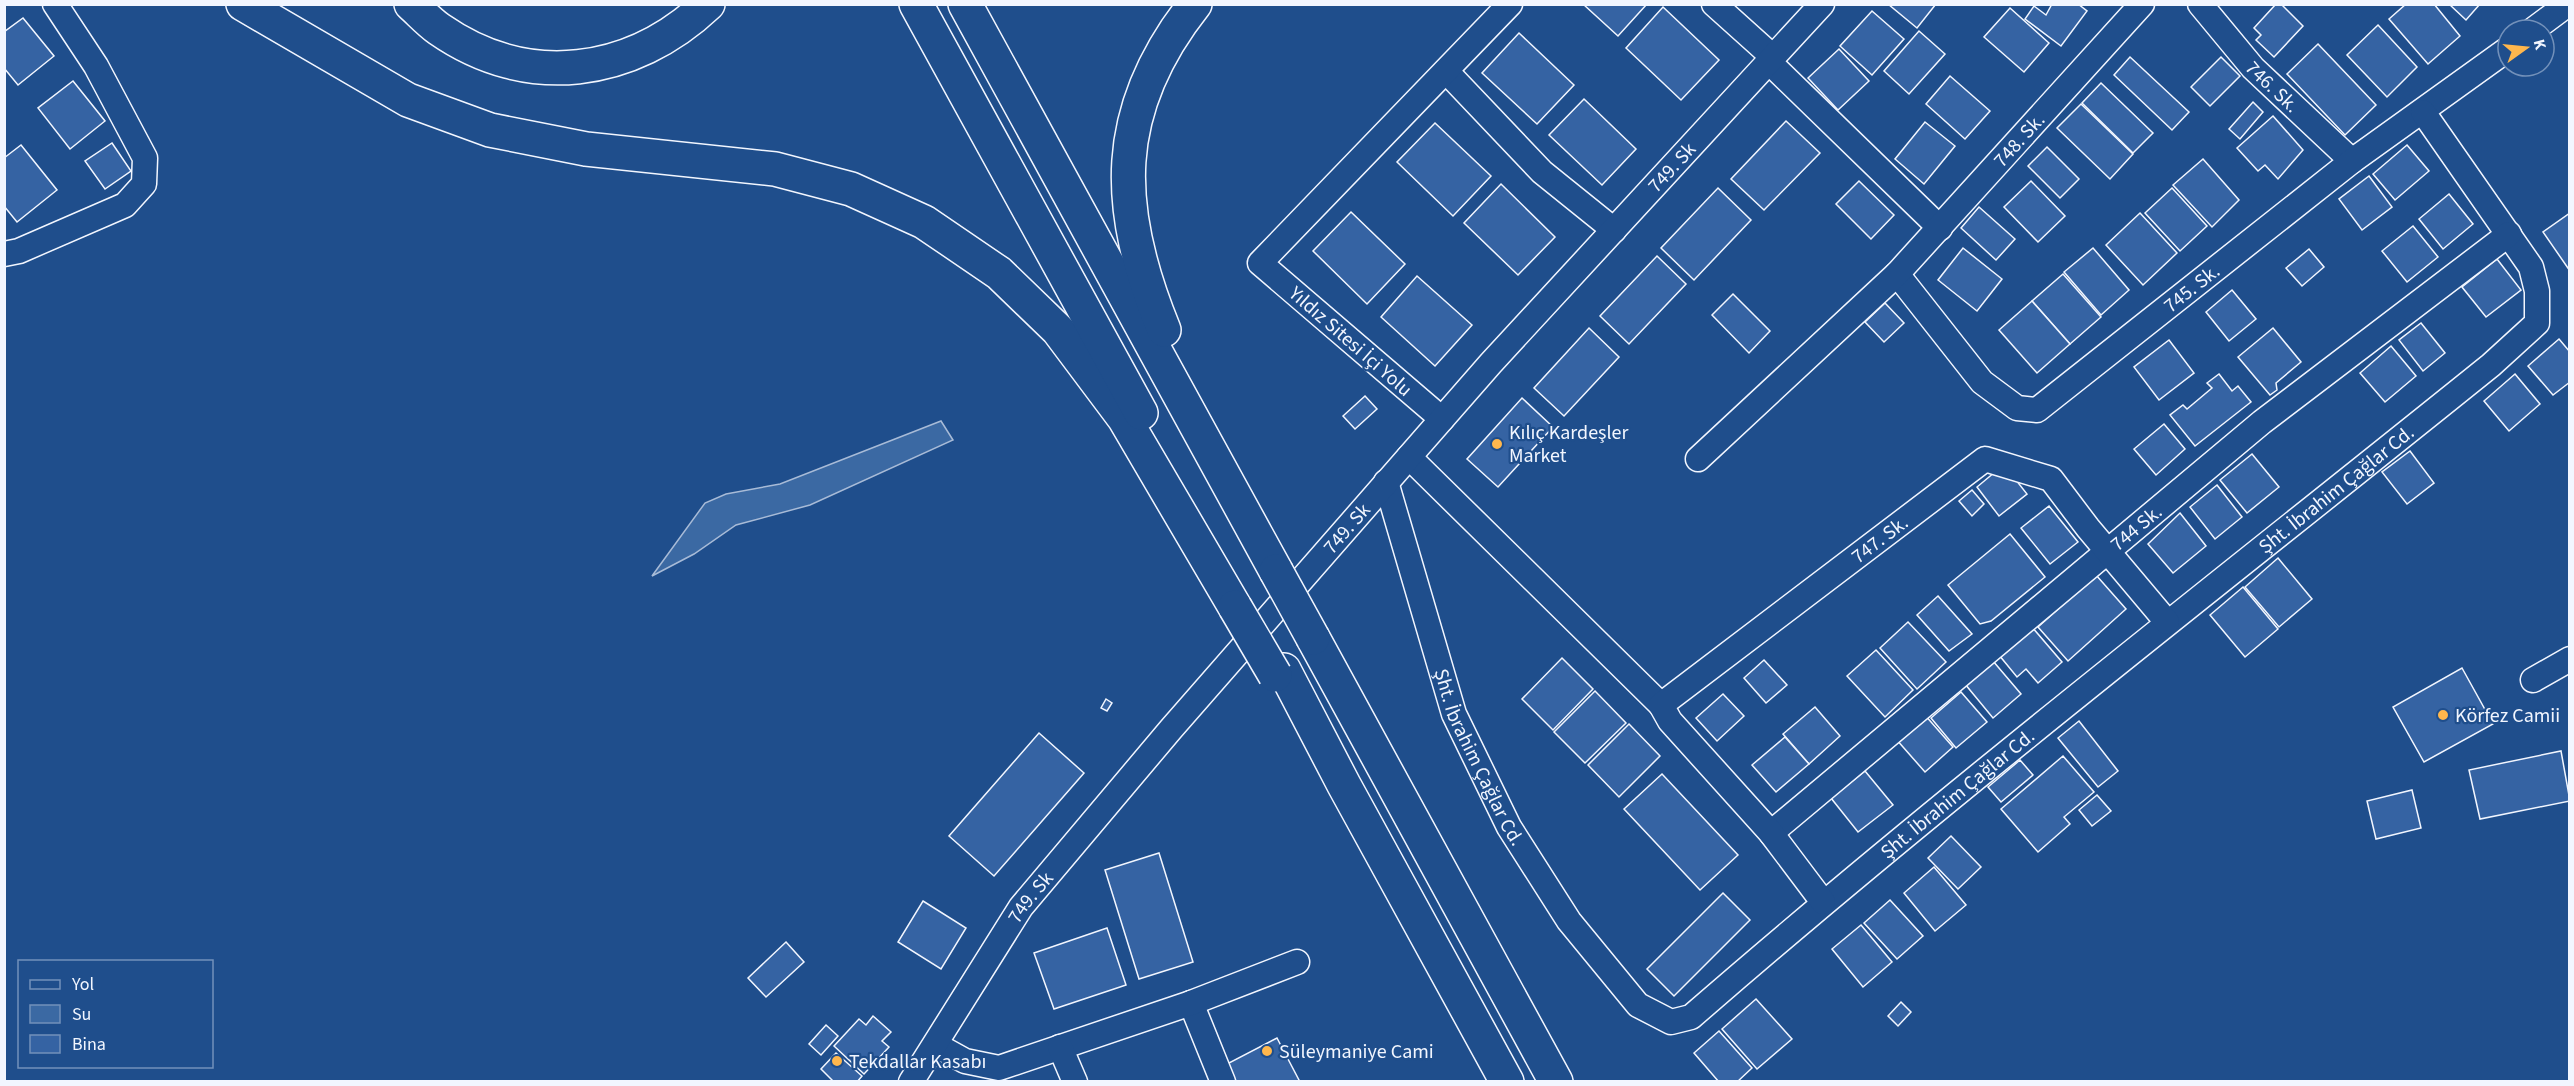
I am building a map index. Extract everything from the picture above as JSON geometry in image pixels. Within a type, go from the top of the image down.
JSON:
[{"type":"highway","points":[[243,4],[408,100],[490,130],[586,149],[775,169],[851,189],[924,222],[999,273],[1058,330],[1124,418],[1280,673],[1507,1082]]},
{"type":"highway","points":[[411,4],[439,29],[488,55],[540,69],[588,68],[637,54],[686,26],[708,4]]},
{"type":"highway","points":[[916,4],[1240,605]]},
{"type":"highway","points":[[965,4],[1556,1082]]},
{"type":"highway","points":[[1195,4],[1152,68],[1135,116],[1126,167],[1131,227],[1149,292],[1179,367],[1271,562]]},
{"type":"street","points":[[4,254],[19,251],[124,205],[144,184],[145,158],[96,66],[55,4]]},
{"type":"street","points":[[1510,4],[1446,71],[1542,172],[1614,230]]},
{"type":"street","points":[[1714,4],[1940,228]]},
{"type":"street","name":"749. Sk","points":[[911,1082],[1021,907],[1408,457],[1822,4]]},
{"type":"street","name":"748. Sk.","points":[[1698,459],[1897,274],[2142,4]]},
{"type":"street","name":"746. Sk.","points":[[2200,4],[2253,69],[2352,161]]},
{"type":"street","points":[[2549,18],[2568,4]]},
{"type":"street","name":"745. Sk.","points":[[1897,274],[1982,382],[2017,408],[2037,410],[2352,161],[2496,58]]},
{"type":"street","name":"Yıldız Sitesi İçi Yolu","points":[[1442,419],[1260,263],[1446,71]]},
{"type":"street","name":"Şht. İbrahim Çağlar Cd.","points":[[1386,482],[1454,714],[1504,817],[1569,921],[1638,1005],[1671,1022],[1691,1017],[1823,902],[2167,622],[2482,372],[2537,323],[2538,291],[2531,267],[2423,112]]},
{"type":"street","name":"744 Sk.","points":[[1771,833],[2262,422],[2509,234]]},
{"type":"street","points":[[1408,457],[1666,713],[1771,833],[1823,902]]},
{"type":"street","name":"747. Sk.","points":[[1666,713],[1985,459],[2050,479],[2107,551]]},
{"type":"street","points":[[2107,551],[2167,622]]},
{"type":"street","points":[[2533,680],[2570,660]]},
{"type":"street","points":[[936,1045],[965,1061],[999,1068],[1191,1003],[1297,962]]},
{"type":"street","points":[[1191,1003],[1223,1082]]},
{"type":"street","points":[[1060,1047],[1075,1082]]},
{"type":"water","points":[[941,421],[953,440],[810,505],[736,525],[694,554],[652,576],[705,503],[726,494],[780,484]]},
{"type":"building","points":[[1583,4],[1647,4],[1618,36]]},
{"type":"building","points":[[1888,4],[1936,4],[1917,28]]},
{"type":"building","points":[[2052,4],[2078,4],[2087,11],[2061,46],[2025,19],[2034,6],[2046,15]]},
{"type":"building","points":[[2276,4],[2281,4],[2303,26],[2274,57],[2256,40],[2261,35],[2254,28]]},
{"type":"building","points":[[2406,4],[2434,4],[2460,36],[2428,64],[2389,19]]},
{"type":"building","points":[[2449,4],[2480,4],[2466,20]]},
{"type":"building","points":[[1663,7],[1719,60],[1681,100],[1626,48]]},
{"type":"building","points":[[2010,8],[2049,43],[2024,72],[1984,37]]},
{"type":"building","points":[[1872,11],[1904,39],[1872,75],[1840,46]]},
{"type":"building","points":[[23,18],[54,56],[18,85],[4,68],[4,32]]},
{"type":"building","points":[[2378,25],[2417,67],[2387,97],[2347,55]]},
{"type":"building","points":[[1919,31],[1945,54],[1909,94],[1884,71]]},
{"type":"building","points":[[1519,33],[1574,85],[1537,124],[1482,73]]},
{"type":"building","points":[[2318,44],[2376,105],[2345,135],[2287,74]]},
{"type":"building","points":[[1839,49],[1869,81],[1838,110],[1808,78]]},
{"type":"building","points":[[2130,57],[2189,112],[2172,130],[2114,75]]},
{"type":"building","points":[[2221,57],[2240,76],[2210,106],[2191,87]]},
{"type":"building","points":[[1950,76],[1990,111],[1965,139],[1926,104]]},
{"type":"building","points":[[73,81],[105,121],[70,149],[38,108]]},
{"type":"building","points":[[2101,83],[2153,133],[2133,153],[2082,103]]},
{"type":"building","points":[[1584,99],[1636,149],[1602,185],[1549,135]]},
{"type":"building","points":[[2253,102],[2263,112],[2240,139],[2229,129]]},
{"type":"building","points":[[2081,104],[2133,154],[2110,179],[2057,128]]},
{"type":"building","points":[[2273,116],[2303,150],[2278,179],[2265,165],[2258,171],[2237,148]]},
{"type":"building","points":[[1786,121],[1820,153],[1764,210],[1731,179]]},
{"type":"building","points":[[1925,122],[1955,146],[1924,184],[1895,159]]},
{"type":"building","points":[[1435,123],[1491,176],[1453,216],[1397,162]]},
{"type":"building","points":[[112,143],[131,171],[105,189],[85,161]]},
{"type":"building","points":[[21,145],[57,190],[17,222],[4,206],[4,158]]},
{"type":"building","points":[[2407,145],[2429,171],[2395,200],[2373,174]]},
{"type":"building","points":[[2047,147],[2079,179],[2060,198],[2028,166]]},
{"type":"building","points":[[2203,159],[2239,200],[2212,227],[2173,185]]},
{"type":"building","points":[[2369,176],[2392,207],[2362,230],[2339,199]]},
{"type":"building","points":[[1859,181],[1894,215],[1871,239],[1836,204]]},
{"type":"building","points":[[2031,181],[2065,216],[2038,242],[2004,207]]},
{"type":"building","points":[[1501,184],[1555,237],[1518,275],[1464,223]]},
{"type":"building","points":[[1718,188],[1751,220],[1694,280],[1661,248]]},
{"type":"building","points":[[2172,188],[2207,226],[2180,251],[2145,213]]},
{"type":"building","points":[[2449,194],[2473,224],[2443,249],[2419,219]]},
{"type":"building","points":[[1979,207],[2015,239],[1996,260],[1961,228]]},
{"type":"building","points":[[1351,212],[1405,264],[1367,304],[1313,251]]},
{"type":"building","points":[[2140,213],[2177,253],[2143,285],[2106,245]]},
{"type":"building","points":[[2570,213],[2570,271],[2543,232]]},
{"type":"building","points":[[2413,226],[2438,257],[2407,282],[2382,251]]},
{"type":"building","points":[[1963,248],[2002,279],[1977,311],[1938,280]]},
{"type":"building","points":[[2093,248],[2129,290],[2101,315],[2064,272]]},
{"type":"building","points":[[2309,249],[2324,267],[2302,286],[2286,268]]},
{"type":"building","points":[[1657,256],[1686,284],[1629,344],[1600,316]]},
{"type":"building","points":[[2497,259],[2521,290],[2486,317],[2462,287]]},
{"type":"building","points":[[2063,274],[2101,317],[2070,344],[2032,301]]},
{"type":"building","points":[[1417,276],[1472,325],[1435,366],[1381,317]]},
{"type":"building","points":[[2232,290],[2256,319],[2229,341],[2206,312]]},
{"type":"building","points":[[1733,294],[1770,331],[1749,353],[1712,315]]},
{"type":"building","points":[[2032,301],[2070,344],[2037,373],[1999,330]]},
{"type":"building","points":[[1885,303],[1904,323],[1884,342],[1865,322]]},
{"type":"building","points":[[2421,323],[2445,353],[2423,371],[2399,340]]},
{"type":"building","points":[[1589,328],[1619,357],[1564,416],[1534,388]]},
{"type":"building","points":[[2273,328],[2301,362],[2276,383],[2277,390],[2270,395],[2238,357]]},
{"type":"building","points":[[2559,339],[2570,352],[2570,382],[2553,395],[2528,366]]},
{"type":"building","points":[[2169,340],[2194,373],[2159,400],[2134,367]]},
{"type":"building","points":[[2391,346],[2416,376],[2385,402],[2360,373]]},
{"type":"building","points":[[2219,374],[2232,391],[2238,386],[2251,402],[2195,446],[2170,415],[2183,405],[2187,409],[2212,388],[2207,383]]},
{"type":"building","points":[[2515,374],[2540,404],[2509,431],[2484,401]]},
{"type":"building","points":[[1365,396],[1377,409],[1355,429],[1343,416]]},
{"type":"building","points":[[1522,398],[1553,427],[1498,487],[1467,459]]},
{"type":"building","points":[[2164,424],[2185,449],[2156,475],[2134,449]]},
{"type":"building","points":[[2410,451],[2434,483],[2407,504],[2382,472]]},
{"type":"building","points":[[2252,454],[2279,487],[2247,513],[2220,480]]},
{"type":"building","points":[[1995,472],[2012,475],[2027,494],[1999,516],[1977,487]]},
{"type":"building","points":[[2217,485],[2242,517],[2215,539],[2190,507]]},
{"type":"building","points":[[1972,490],[1984,504],[1972,516],[1959,501]]},
{"type":"building","points":[[2049,506],[2078,542],[2050,564],[2021,528]]},
{"type":"building","points":[[2180,513],[2206,546],[2173,573],[2148,544]]},
{"type":"building","points":[[2010,534],[2045,577],[1991,621],[1980,624],[1948,585]]},
{"type":"building","points":[[2278,558],[2312,599],[2279,627],[2245,587]]},
{"type":"building","points":[[2096,575],[2126,609],[2068,661],[2038,627]]},
{"type":"building","points":[[2243,587],[2278,629],[2245,657],[2210,615]]},
{"type":"building","points":[[1938,596],[1972,634],[1949,651],[1917,615]]},
{"type":"building","points":[[1908,622],[1946,662],[1917,689],[1880,648]]},
{"type":"building","points":[[2032,627],[2062,662],[2038,683],[2026,669],[2017,677],[1999,655]]},
{"type":"building","points":[[1876,650],[1913,690],[1885,717],[1847,676]]},
{"type":"building","points":[[1562,658],[1593,689],[1553,730],[1522,699]]},
{"type":"building","points":[[1764,660],[1787,685],[1766,703],[1744,678]]},
{"type":"building","points":[[1993,661],[2021,694],[1993,718],[1965,684]]},
{"type":"building","name":"Körfez Camii","points":[[2462,668],[2493,724],[2424,762],[2393,707]]},
{"type":"building","points":[[1595,691],[1626,723],[1585,763],[1554,732]]},
{"type":"building","points":[[1961,692],[1987,722],[1956,748],[1931,718]]},
{"type":"building","points":[[1723,694],[1744,716],[1717,741],[1696,718]]},
{"type":"building","points":[[1106,699],[1112,703],[1107,711],[1101,708]]},
{"type":"building","points":[[1815,707],[1840,736],[1809,764],[1783,734]]},
{"type":"building","points":[[1924,714],[1953,747],[1925,772],[1896,739]]},
{"type":"building","points":[[2079,721],[2118,771],[2098,787],[2058,738]]},
{"type":"building","points":[[1629,724],[1660,756],[1619,797],[1588,765]]},
{"type":"building","points":[[1039,733],[1084,773],[994,876],[949,836]]},
{"type":"building","points":[[1785,737],[1809,764],[1776,792],[1752,765]]},
{"type":"building","points":[[2561,751],[2570,801],[2480,819],[2469,770]]},
{"type":"building","points":[[2063,756],[2094,792],[2064,817],[2070,824],[2038,852],[2001,809]]},
{"type":"building","points":[[2020,760],[2033,775],[2001,802],[1988,787]]},
{"type":"building","points":[[1865,771],[1893,805],[1858,832],[1831,798]]},
{"type":"building","points":[[1662,774],[1738,855],[1700,890],[1624,809]]},
{"type":"building","points":[[2412,790],[2421,828],[2376,839],[2367,801]]},
{"type":"building","points":[[2097,795],[2111,811],[2092,826],[2079,810]]},
{"type":"building","points":[[1951,836],[1981,867],[1958,889],[1928,858]]},
{"type":"building","points":[[1159,853],[1193,962],[1139,979],[1105,870]]},
{"type":"building","points":[[1934,867],[1966,905],[1935,931],[1904,893]]},
{"type":"building","points":[[1723,893],[1750,920],[1674,996],[1647,969]]},
{"type":"building","points":[[1890,900],[1923,936],[1897,959],[1864,923]]},
{"type":"building","points":[[923,901],[966,928],[941,969],[898,942]]},
{"type":"building","points":[[1861,925],[1892,962],[1863,987],[1832,949]]},
{"type":"building","points":[[1107,928],[1126,985],[1054,1009],[1034,953]]},
{"type":"building","points":[[786,942],[804,962],[766,997],[748,978]]},
{"type":"building","points":[[1756,999],[1792,1039],[1757,1069],[1722,1029]]},
{"type":"building","points":[[1901,1002],[1911,1012],[1898,1026],[1888,1016]]},
{"type":"building","points":[[873,1016],[891,1032],[882,1041],[889,1047],[864,1074],[834,1046],[859,1019],[866,1025]]},
{"type":"building","points":[[826,1025],[838,1036],[821,1055],[809,1044]]},
{"type":"building","points":[[1719,1031],[1752,1068],[1737,1082],[1719,1082],[1694,1053]]},
{"type":"building","name":"Süleymaniye Cami","points":[[1277,1038],[1300,1082],[1234,1082],[1225,1065]]},
{"type":"building","name":"Tekdallar Kasabı","points":[[836,1053],[862,1076],[857,1082],[834,1082],[821,1069]]},
{"type":"place","name":"Kılıç Kardeşler Market","points":[[1497,444]]},
{"type":"place","name":"Körfez Camii","points":[[2443,715]]},
{"type":"place","name":"Süleymaniye Cami","points":[[1267,1051]]},
{"type":"place","name":"Tekdallar Kasabı","points":[[837,1061]]}]
